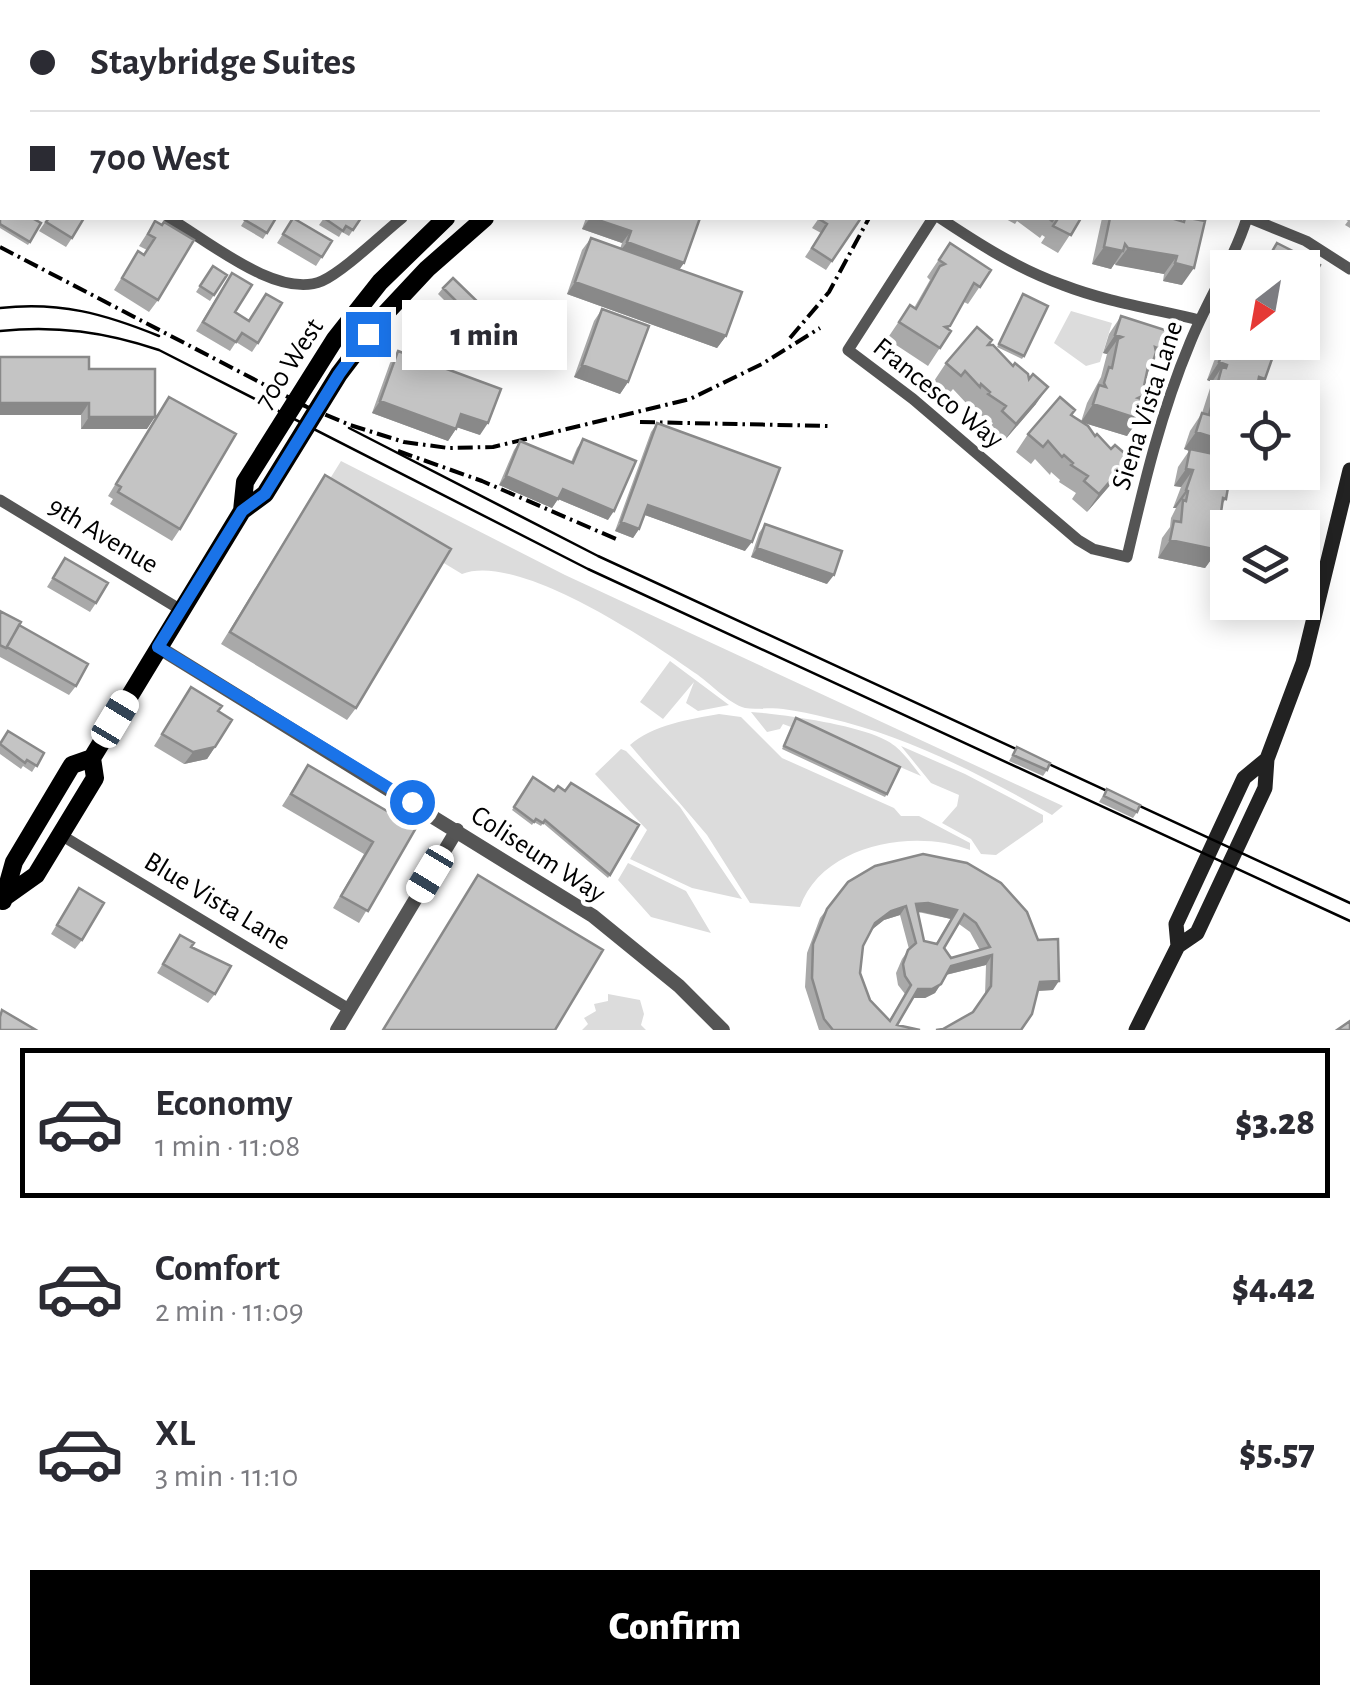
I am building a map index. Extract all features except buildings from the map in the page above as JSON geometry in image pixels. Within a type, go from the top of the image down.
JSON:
[{"type":"main road","name":"700 West","points":[[242,511],[245,482],[328,350],[380,282],[444,220]]},
{"type":"main road","name":"700 West","points":[[3,902],[14,862],[72,766],[92,758],[242,511],[265,494],[339,374],[383,316],[427,268],[484,220]]},
{"type":"main road","points":[[1136,1030],[1178,946],[1176,924],[1244,778],[1266,758],[1306,652],[1350,470]]},
{"type":"main road","name":"700 West","points":[[3,902],[36,875],[95,778],[92,758]]},
{"type":"street","points":[[172,220],[268,277],[298,286],[326,280],[400,220]]},
{"type":"street","name":"Francesco Way","points":[[935,220],[848,350],[913,399],[1078,540],[1093,549],[1127,557]]},
{"type":"street","points":[[939,220],[1044,278],[1100,297],[1199,320]]},
{"type":"street","name":"Siena Vista Lane","points":[[1127,557],[1162,420],[1199,320],[1247,220]]},
{"type":"street","points":[[1253,220],[1306,241],[1350,269]]},
{"type":"street","name":"9th Avenue","points":[[0,500],[181,610]]},
{"type":"street","name":"Coliseum Way","points":[[158,647],[593,916],[680,986],[723,1030]]},
{"type":"street","points":[[337,1030],[457,830]]},
{"type":"street","name":"Blue Vista Lane","points":[[61,834],[348,1009]]},
{"type":"shaded area","points":[[1071,311],[1112,323],[1100,362],[1086,366],[1054,343]]},
{"type":"shaded area","points":[[341,461],[565,575],[1063,806],[1052,815],[943,758],[858,726],[778,708],[739,706],[647,641],[582,603],[515,576],[486,571],[462,574],[323,490]]},
{"type":"shaded area","points":[[670,661],[729,705],[698,711],[686,703],[694,682],[663,719],[640,702]]},
{"type":"shaded area","points":[[751,712],[804,718],[884,739],[906,756],[921,776],[795,722],[791,727],[783,724],[780,729],[767,732]]},
{"type":"shaded area","points":[[719,714],[741,717],[782,758],[894,808],[901,816],[919,816],[970,843],[970,850],[923,841],[873,847],[828,868],[811,886],[800,907],[750,903],[707,835],[630,745],[660,728]]},
{"type":"shaded area","points":[[901,746],[1043,815],[1043,822],[996,855],[981,854],[971,839],[942,823],[957,806],[959,795],[931,783]]},
{"type":"shaded area","points":[[621,749],[680,807],[742,899],[692,888],[630,859],[647,830],[595,774]]},
{"type":"shaded area","points":[[628,863],[686,891],[711,933],[651,917],[618,880]]},
{"type":"shaded area","points":[[608,994],[640,1000],[644,1014],[641,1025],[646,1030],[582,1030],[588,1024],[584,1018],[596,1011],[594,1004],[608,1001]]},
{"type":"tram line","points":[[0,308],[42,306],[81,311],[159,336]]},
{"type":"tram line","points":[[0,331],[80,332],[159,350],[588,569],[1350,921]]},
{"type":"tram line","points":[[349,428],[598,556],[1350,903]]},
{"type":"railway","points":[[790,338],[829,292],[868,220]]},
{"type":"railway","points":[[0,247],[313,410]]},
{"type":"railway","points":[[300,404],[404,442],[448,448],[493,447],[690,399],[762,364],[820,328]]},
{"type":"railway","points":[[640,422],[830,426]]},
{"type":"railway","points":[[398,451],[482,481],[616,539]]},
{"type":"route","points":[[368,334],[265,494],[242,511],[158,647],[412,802]]}]
